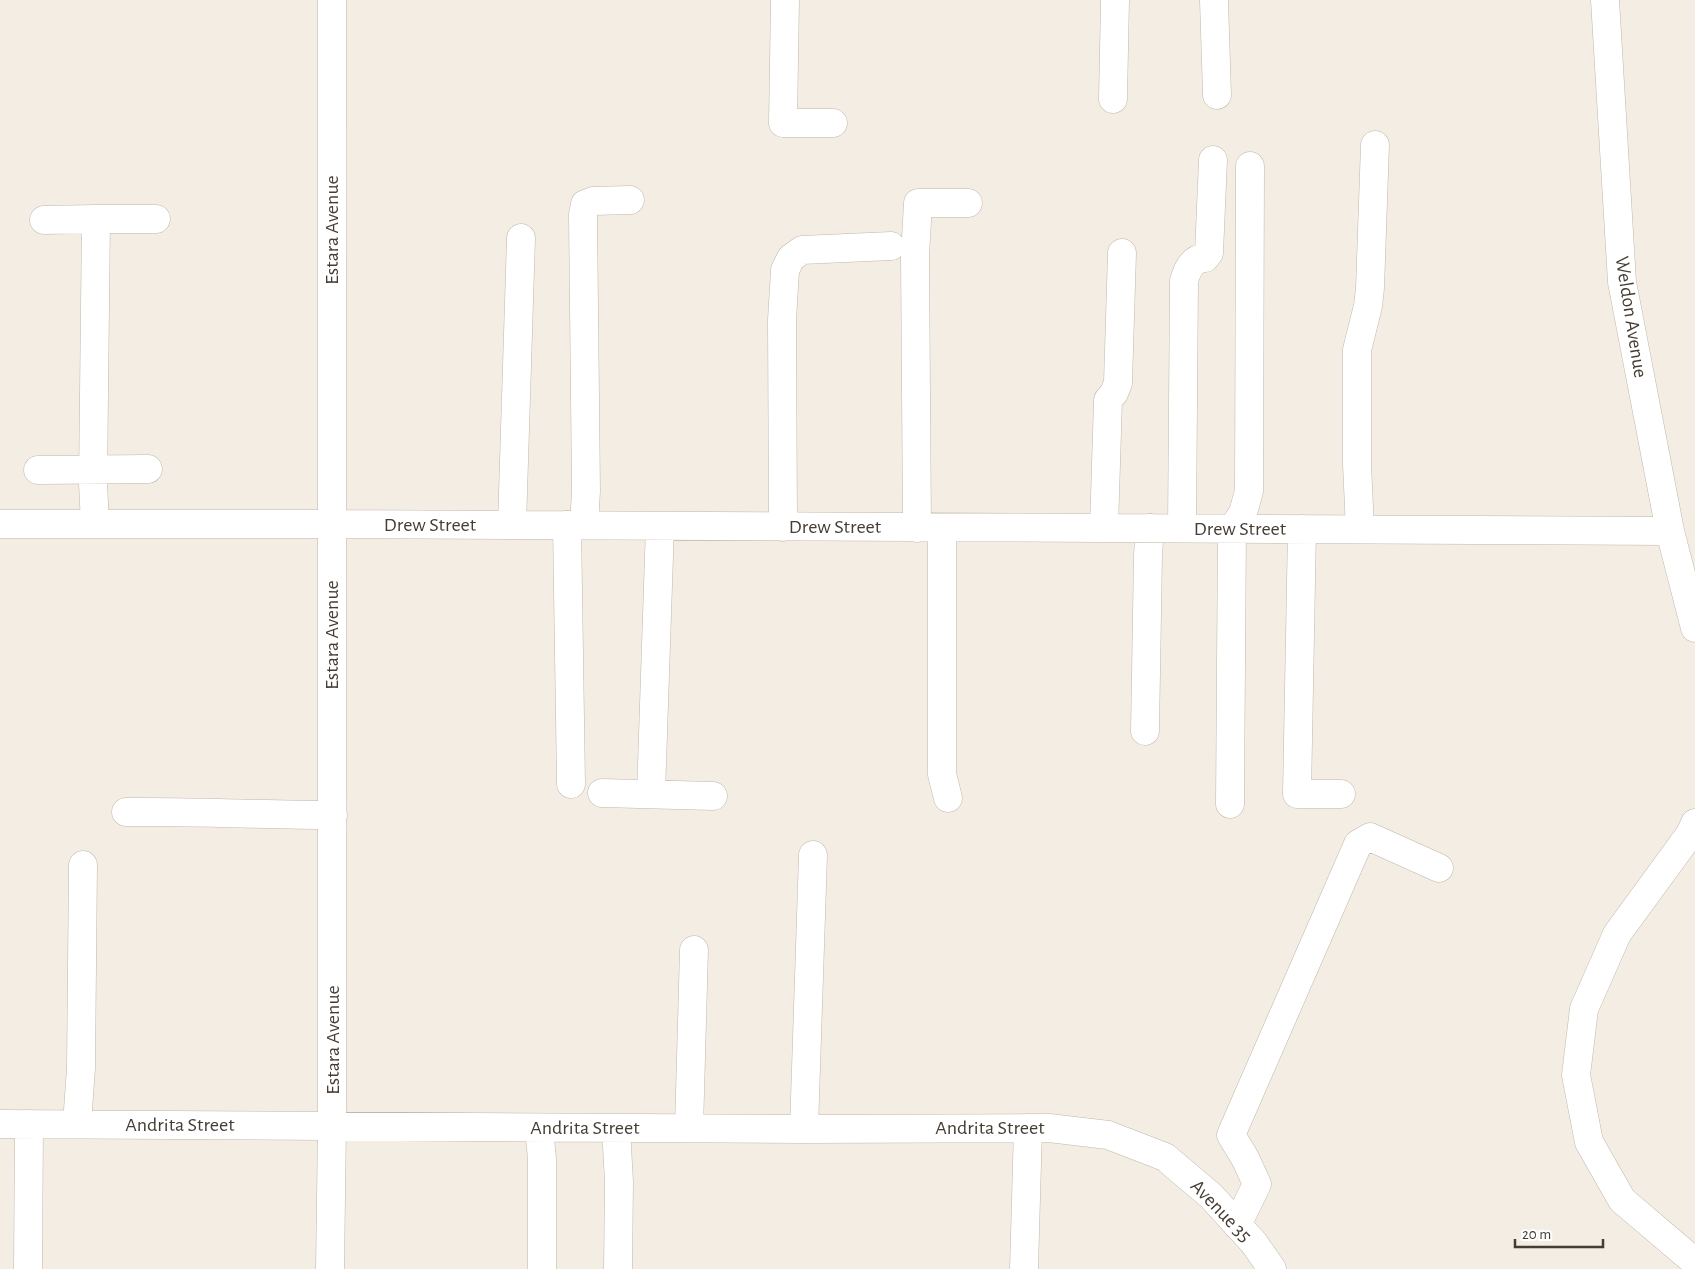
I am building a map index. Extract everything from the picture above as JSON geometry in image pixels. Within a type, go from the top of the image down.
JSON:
[{"type":"street","name":"Estara Avenue","points":[[330,1269],[333,815],[332,0]]},
{"type":"street","points":[[785,0],[783,123],[833,123]]},
{"type":"street","points":[[1113,98],[1116,0]]},
{"type":"street","points":[[1214,0],[1218,94]]},
{"type":"street","name":"Weldon Avenue","points":[[1605,0],[1622,282],[1670,531],[1691,601],[1695,628]]},
{"type":"street","points":[[1360,530],[1357,464],[1357,350],[1368,306],[1370,288],[1375,145]]},
{"type":"street","points":[[1182,528],[1184,281],[1191,264],[1198,258],[1205,258],[1209,253],[1213,160]]},
{"type":"street","points":[[1230,804],[1232,529],[1243,513],[1249,491],[1250,166]]},
{"type":"street","points":[[571,784],[576,525],[586,491],[583,215],[585,204],[593,201],[630,200]]},
{"type":"street","points":[[948,798],[942,774],[915,256],[918,203],[968,203]]},
{"type":"street","points":[[95,524],[96,219]]},
{"type":"street","points":[[44,220],[156,219]]},
{"type":"street","points":[[512,525],[521,238]]},
{"type":"street","points":[[783,527],[782,320],[785,270],[791,258],[802,250],[891,246]]},
{"type":"street","points":[[1104,528],[1108,400],[1118,383],[1122,253]]},
{"type":"street","points":[[38,470],[148,469]]},
{"type":"street","name":"Drew Street","points":[[0,524],[1670,531]]},
{"type":"street","points":[[651,794],[660,526]]},
{"type":"street","points":[[1145,731],[1150,528]]},
{"type":"street","points":[[1302,529],[1297,794],[1341,794]]},
{"type":"street","points":[[602,793],[713,796]]},
{"type":"street","points":[[126,812],[168,811],[333,815]]},
{"type":"street","points":[[1695,823],[1690,834],[1617,934],[1584,1009],[1576,1074],[1589,1142],[1622,1200],[1695,1262]]},
{"type":"street","points":[[1237,1225],[1257,1184],[1245,1158],[1231,1135],[1358,844],[1370,837],[1439,868]]},
{"type":"street","points":[[804,1129],[813,855]]},
{"type":"street","points":[[77,1124],[81,1068],[83,866]]},
{"type":"street","points":[[689,1128],[694,950]]},
{"type":"street","name":"Andrita Street","points":[[0,1124],[539,1128],[1050,1128],[1108,1135],[1165,1157]]},
{"type":"street","points":[[28,1269],[29,1124]]},
{"type":"street","points":[[539,1128],[542,1159],[542,1269]]},
{"type":"street","points":[[616,1128],[619,1182],[618,1269]]},
{"type":"street","points":[[1012,1269],[1012,1187],[1019,1128]]},
{"type":"street","points":[[1019,1128],[1024,1269]]},
{"type":"street","name":"Avenue 35","points":[[1165,1157],[1212,1196],[1254,1243],[1272,1269]]}]
